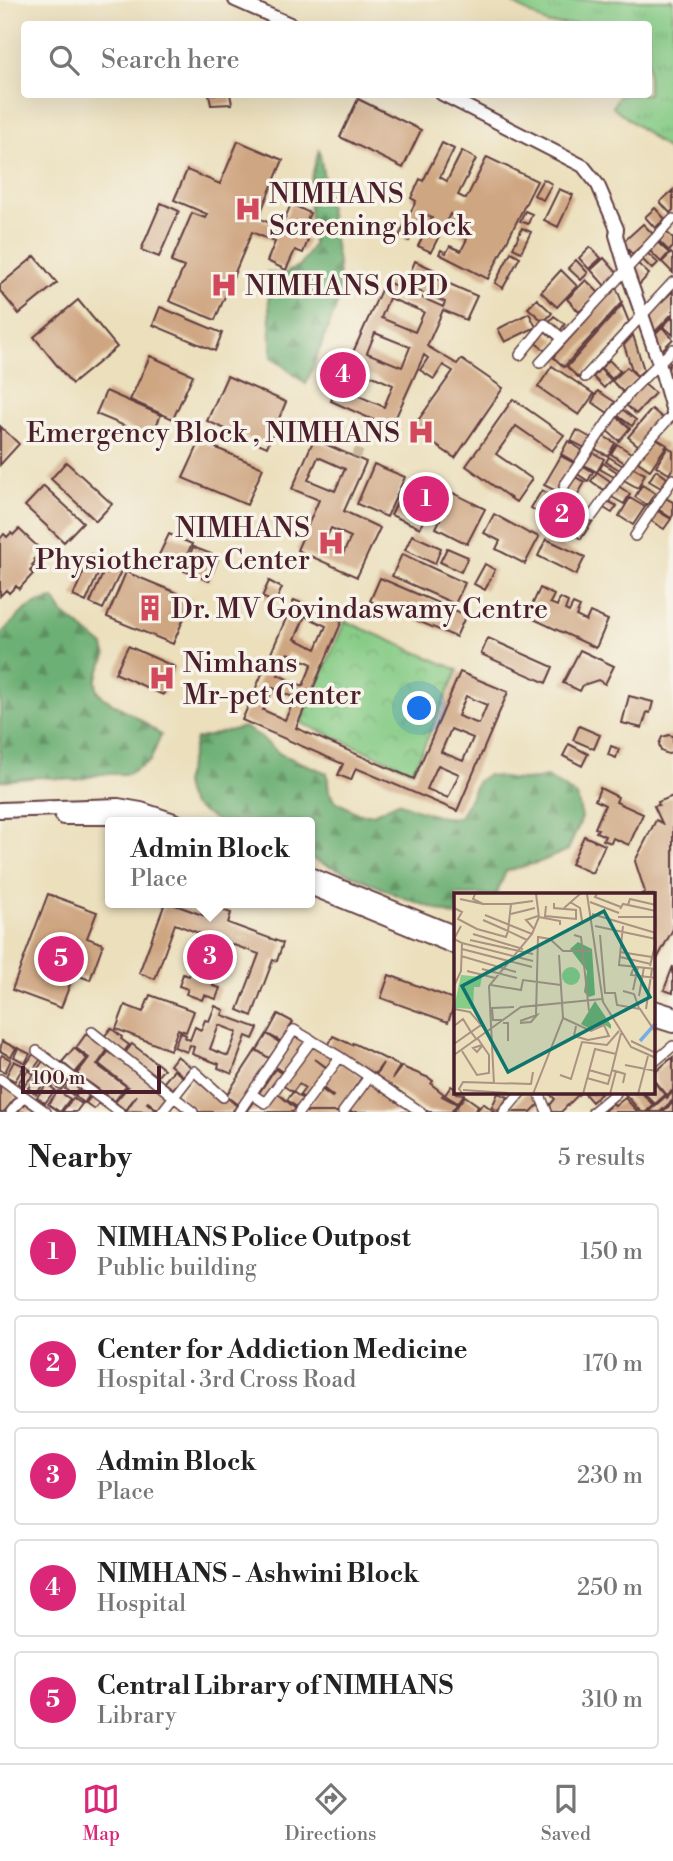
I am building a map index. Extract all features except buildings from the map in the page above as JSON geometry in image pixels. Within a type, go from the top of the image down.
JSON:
[{"type":"main road","points":[[0,810],[118,806],[162,817]]},
{"type":"main road","points":[[0,820],[105,817]]},
{"type":"main road","points":[[315,877],[454,933]]},
{"type":"main road","points":[[315,889],[454,946]]},
{"type":"main road","points":[[656,1009],[673,1014]]},
{"type":"main road","points":[[656,1020],[673,1025]]},
{"type":"street","points":[[235,0],[283,21]]},
{"type":"street","points":[[248,0],[295,21]]},
{"type":"street","points":[[441,98],[581,169],[594,187],[610,231],[616,235]]},
{"type":"street","points":[[450,98],[583,166],[598,185],[617,229],[616,235],[626,269],[659,363],[673,413],[636,455],[593,516]]},
{"type":"street","points":[[540,363],[673,219]]},
{"type":"street","points":[[585,377],[673,282]]},
{"type":"street","points":[[520,355],[545,324],[562,338]]},
{"type":"street","points":[[564,486],[630,392],[673,349]]},
{"type":"street","points":[[635,536],[673,479]]},
{"type":"street","points":[[239,1112],[294,1030],[340,1057],[421,1112]]},
{"type":"street","points":[[92,1032],[192,1112]]},
{"type":"street","points":[[252,1094],[265,1103],[312,1040]]},
{"type":"street","points":[[656,1060],[673,1046]]},
{"type":"street","points":[[37,1051],[119,1112]]},
{"type":"street","points":[[299,1112],[340,1057]]},
{"type":"street","points":[[162,1112],[194,1071],[223,1097]]},
{"type":"street","points":[[343,1112],[369,1077]]},
{"type":"street","points":[[0,1079],[46,1112]]},
{"type":"street","points":[[504,1112],[519,1094]]},
{"type":"street","points":[[540,1094],[547,1112]]},
{"type":"street","points":[[593,1112],[615,1094]]},
{"type":"street","points":[[10,1112],[24,1096]]},
{"type":"green space","points":[[507,0],[673,0],[673,142],[668,150],[613,107],[618,98],[652,98],[652,21],[543,21]]},
{"type":"green space","points":[[319,149],[338,263],[340,297],[306,384],[272,357],[267,272],[282,275],[301,265],[313,245],[308,191]]},
{"type":"green space","points":[[54,599],[63,613],[104,646],[106,656],[96,680],[97,690],[104,698],[161,735],[150,761],[127,774],[101,774],[76,780],[40,777],[0,781],[0,636],[30,607]]},
{"type":"green space","points":[[345,621],[458,670],[413,771],[301,723]]},
{"type":"green space","points":[[244,727],[280,754],[327,773],[329,792],[335,801],[359,814],[373,814],[398,802],[421,811],[455,818],[461,816],[478,781],[487,775],[524,780],[547,777],[577,796],[582,818],[568,850],[540,862],[506,871],[497,893],[454,893],[454,915],[399,896],[315,860],[315,817],[211,817],[202,812],[192,805],[184,784],[196,739]]},
{"type":"tunnel","points":[[355,457],[378,422]]},
{"type":"place","name":"NIMHANS Screening block","points":[[248,209]]},
{"type":"place","name":"NIMHANS OPD","points":[[224,285]]},
{"type":"place","name":"NIMHANS - Ashwini Block","points":[[343,375]]},
{"type":"place","name":"Emergency Block , NIMHANS","points":[[421,432]]},
{"type":"place","name":"NIMHANS Police Outpost","points":[[426,499]]},
{"type":"place","name":"Center for Addiction Medicine","points":[[562,515]]},
{"type":"place","name":"NIMHANS Physiotherapy Center","points":[[331,543]]},
{"type":"place","name":"Dr. MV Govindaswamy Centre","points":[[150,608]]},
{"type":"place","name":"Nimhans Mr-pet Center","points":[[162,678]]},
{"type":"place","name":"Admin Block","points":[[210,957]]},
{"type":"place","name":"Central Library of NIMHANS","points":[[61,959]]}]
